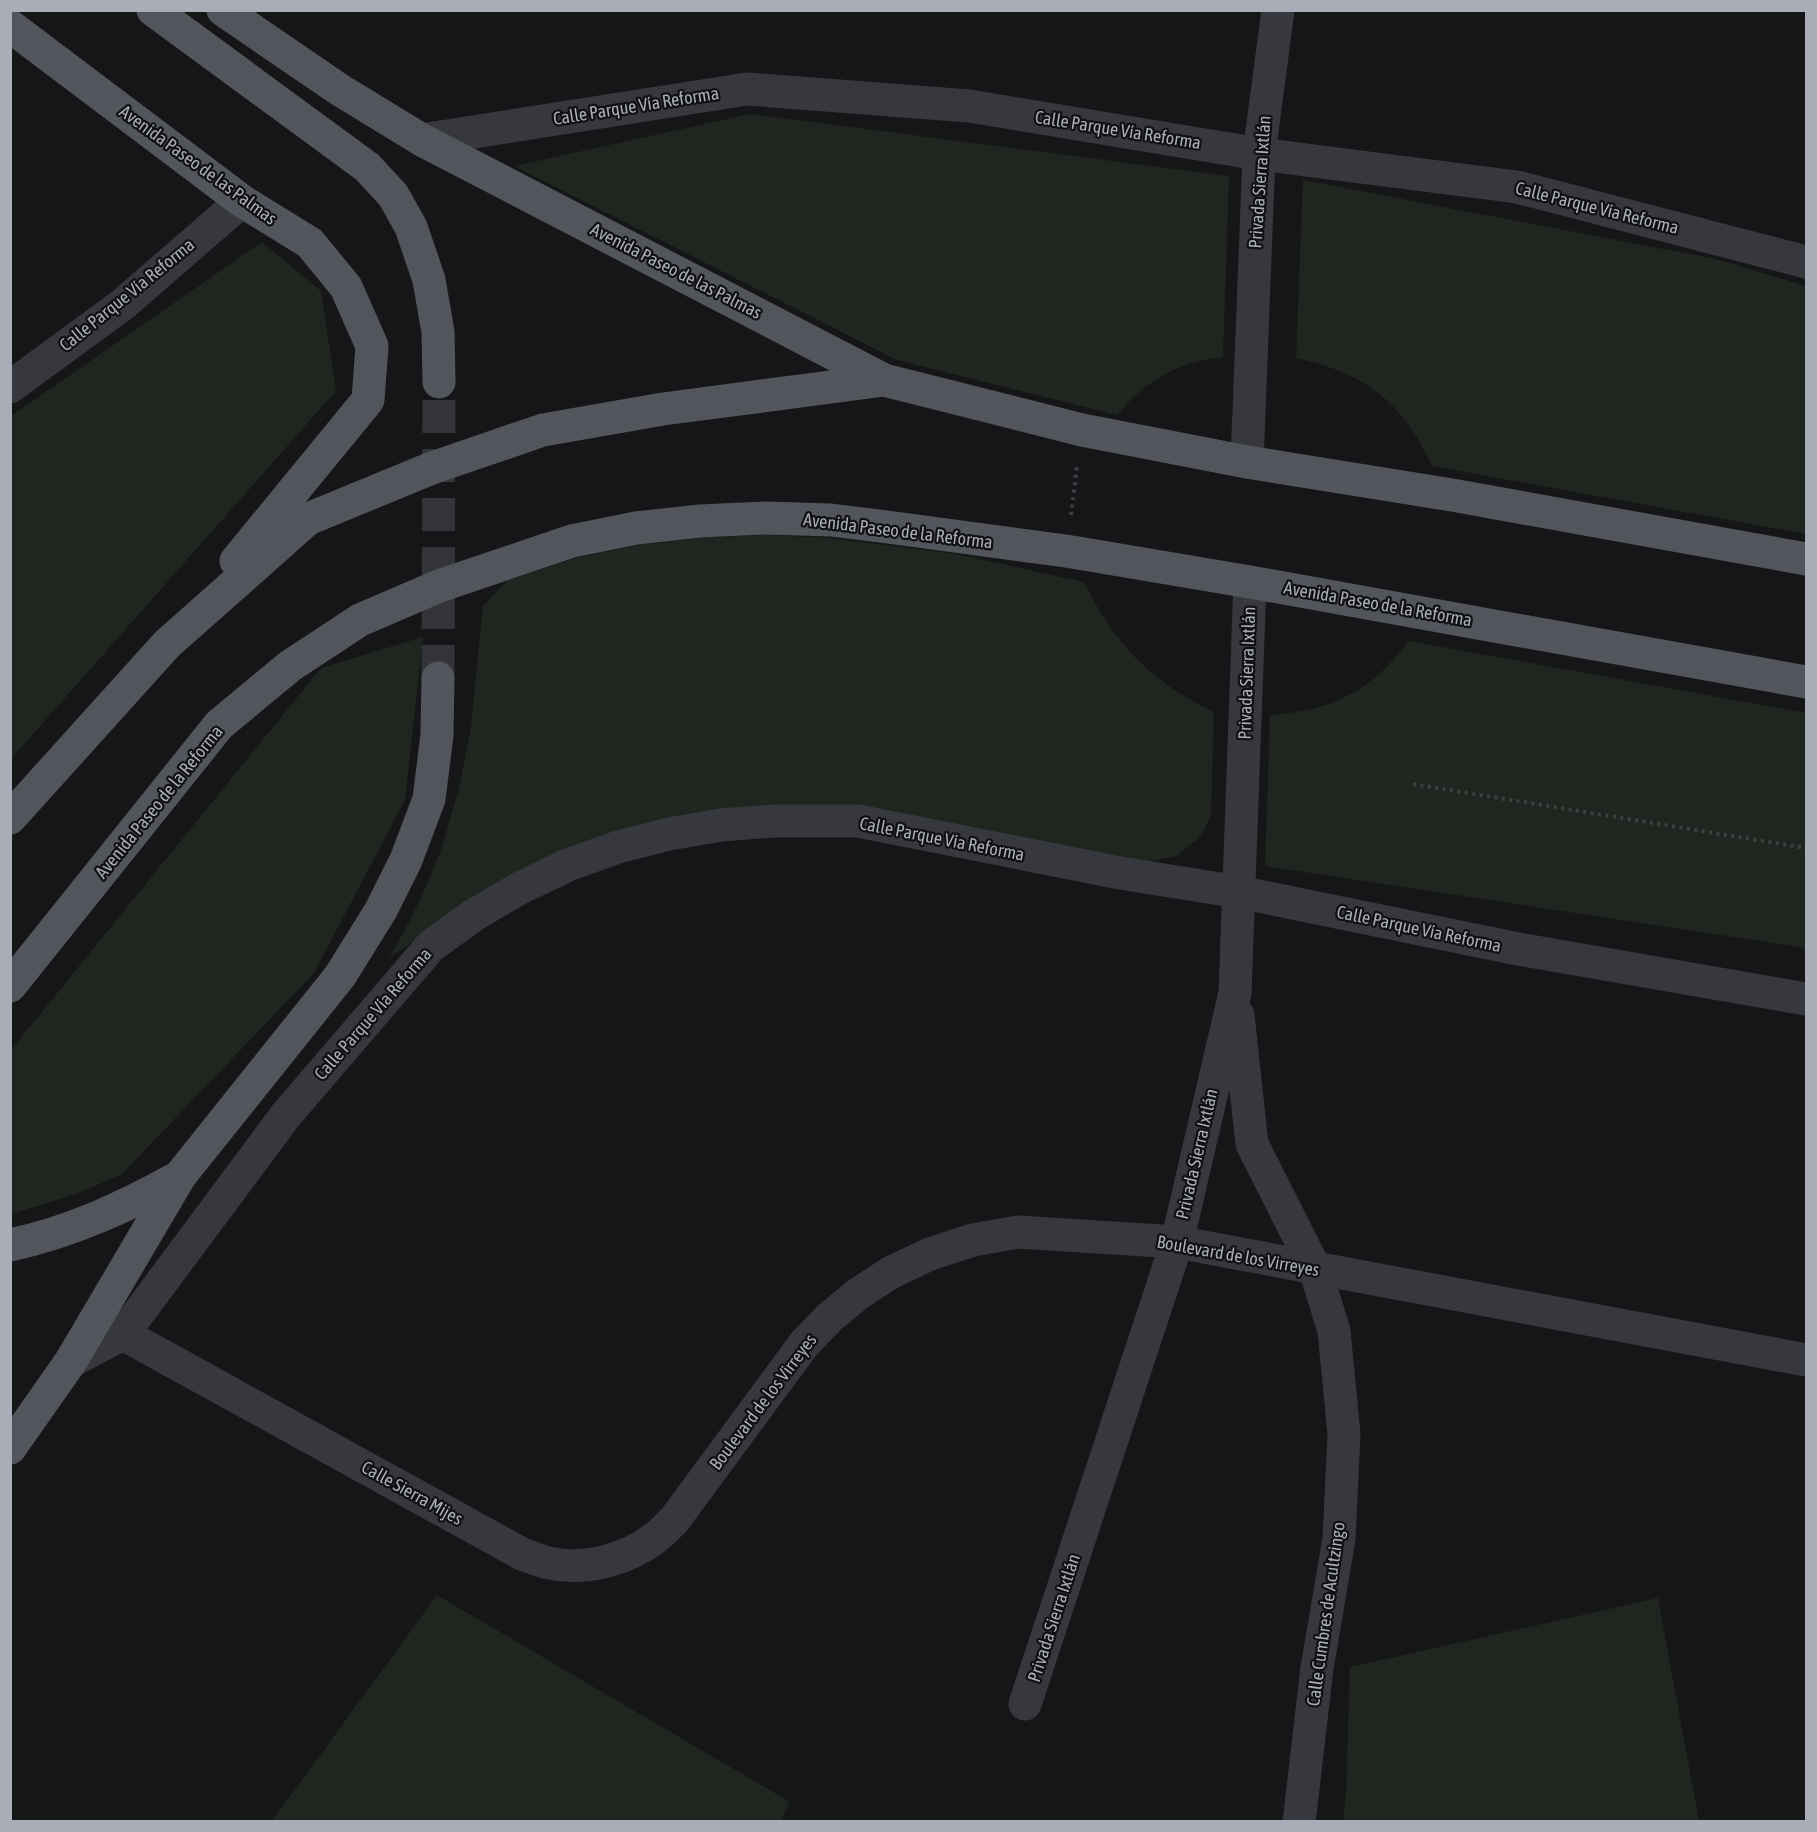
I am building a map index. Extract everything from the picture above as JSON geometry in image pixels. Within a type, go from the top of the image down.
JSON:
[{"type":"main road","points":[[153,10],[367,167],[393,195],[411,227],[429,280],[438,332],[439,382]]},
{"type":"main road","name":"Avenida Paseo de las Palmas","points":[[223,10],[340,90],[422,140],[884,380]]},
{"type":"main road","name":"Avenida Paseo de las Palmas","points":[[10,26],[242,201],[310,243],[346,287],[372,346],[368,400],[167,644]]},
{"type":"main road","points":[[10,818],[167,644],[308,519],[432,468],[543,430],[663,409],[884,380],[1082,430],[1247,462],[1452,495],[1806,560]]},
{"type":"main road","name":"Avenida Paseo de la Reforma","points":[[10,986],[219,726],[290,666],[360,620],[439,586],[572,541],[636,528],[700,521],[766,518],[831,520],[1066,552],[1250,582],[1806,682]]},
{"type":"main road","points":[[10,1448],[71,1361],[180,1176],[340,976],[381,910],[406,860],[429,800],[437,735],[438,678]]},
{"type":"main road","points":[[10,1245],[33,1241],[84,1224],[134,1202],[180,1176]]},
{"type":"street","name":"Privada Sierra Ixtlán","points":[[1247,462],[1259,153],[1278,10]]},
{"type":"street","name":"Calle Parque Vía Reforma","points":[[422,140],[747,89],[969,106],[1259,153],[1517,187],[1806,262]]},
{"type":"street","name":"Calle Parque Vía Reforma","points":[[10,387],[122,305],[242,201]]},
{"type":"street","name":"Privada Sierra Ixtlán","points":[[1025,1704],[1177,1242],[1235,993],[1250,582]]},
{"type":"street","name":"Calle Parque Vía Reforma","points":[[71,1361],[123,1334],[286,1114],[431,946],[510,893],[568,865],[618,847],[669,834],[721,825],[774,821],[858,821],[1109,871],[1239,892],[1518,950],[1806,999]]},
{"type":"street","name":"Calle Cumbres de Acultzingo","points":[[1235,993],[1252,1144],[1315,1269],[1334,1331],[1344,1434],[1339,1539],[1317,1668],[1299,1821]]},
{"type":"street","name":"Boulevard de los Virreyes","points":[[698,1490],[804,1344],[830,1317],[858,1294],[890,1274],[930,1254],[973,1240],[1018,1232],[1177,1242],[1806,1360]]},
{"type":"street","name":"Calle Sierra Mijes","points":[[123,1334],[522,1554],[550,1563],[579,1565],[608,1561],[633,1552],[656,1538],[698,1490]]},
{"type":"path","points":[[1066,552],[1082,430]]},
{"type":"path","points":[[1413,784],[1806,848]]},
{"type":"shaded area","points":[[750,114],[1229,176],[1223,357],[1177,368],[1164,375],[1128,402],[1117,415],[897,360],[514,166]]},
{"type":"shaded area","points":[[1303,180],[1716,259],[1806,286],[1806,534],[1432,466],[1408,424],[1379,394],[1342,372],[1296,358]]},
{"type":"shaded area","points":[[262,242],[321,291],[336,391],[11,759],[11,416]]},
{"type":"shaded area","points":[[766,535],[829,538],[957,554],[1084,582],[1109,625],[1137,659],[1171,687],[1214,712],[1211,815],[1198,839],[1176,856],[1148,862],[774,807],[467,903],[389,958],[427,885],[442,847],[459,788],[471,727],[483,606],[508,580],[577,558],[639,545],[702,538]]},
{"type":"shaded area","points":[[423,637],[405,800],[314,973],[121,1175],[73,1195],[11,1214],[11,1050],[321,668]]},
{"type":"shaded area","points":[[1409,641],[1806,713],[1806,948],[1265,866],[1270,715],[1313,708],[1349,695],[1365,686],[1380,673]]},
{"type":"shaded area","points":[[437,1595],[790,1802],[781,1821],[272,1821]]},
{"type":"shaded area","points":[[1658,1598],[1699,1821],[1343,1821],[1350,1667]]},
{"type":"tunnel","points":[[438,678],[439,382]]}]
